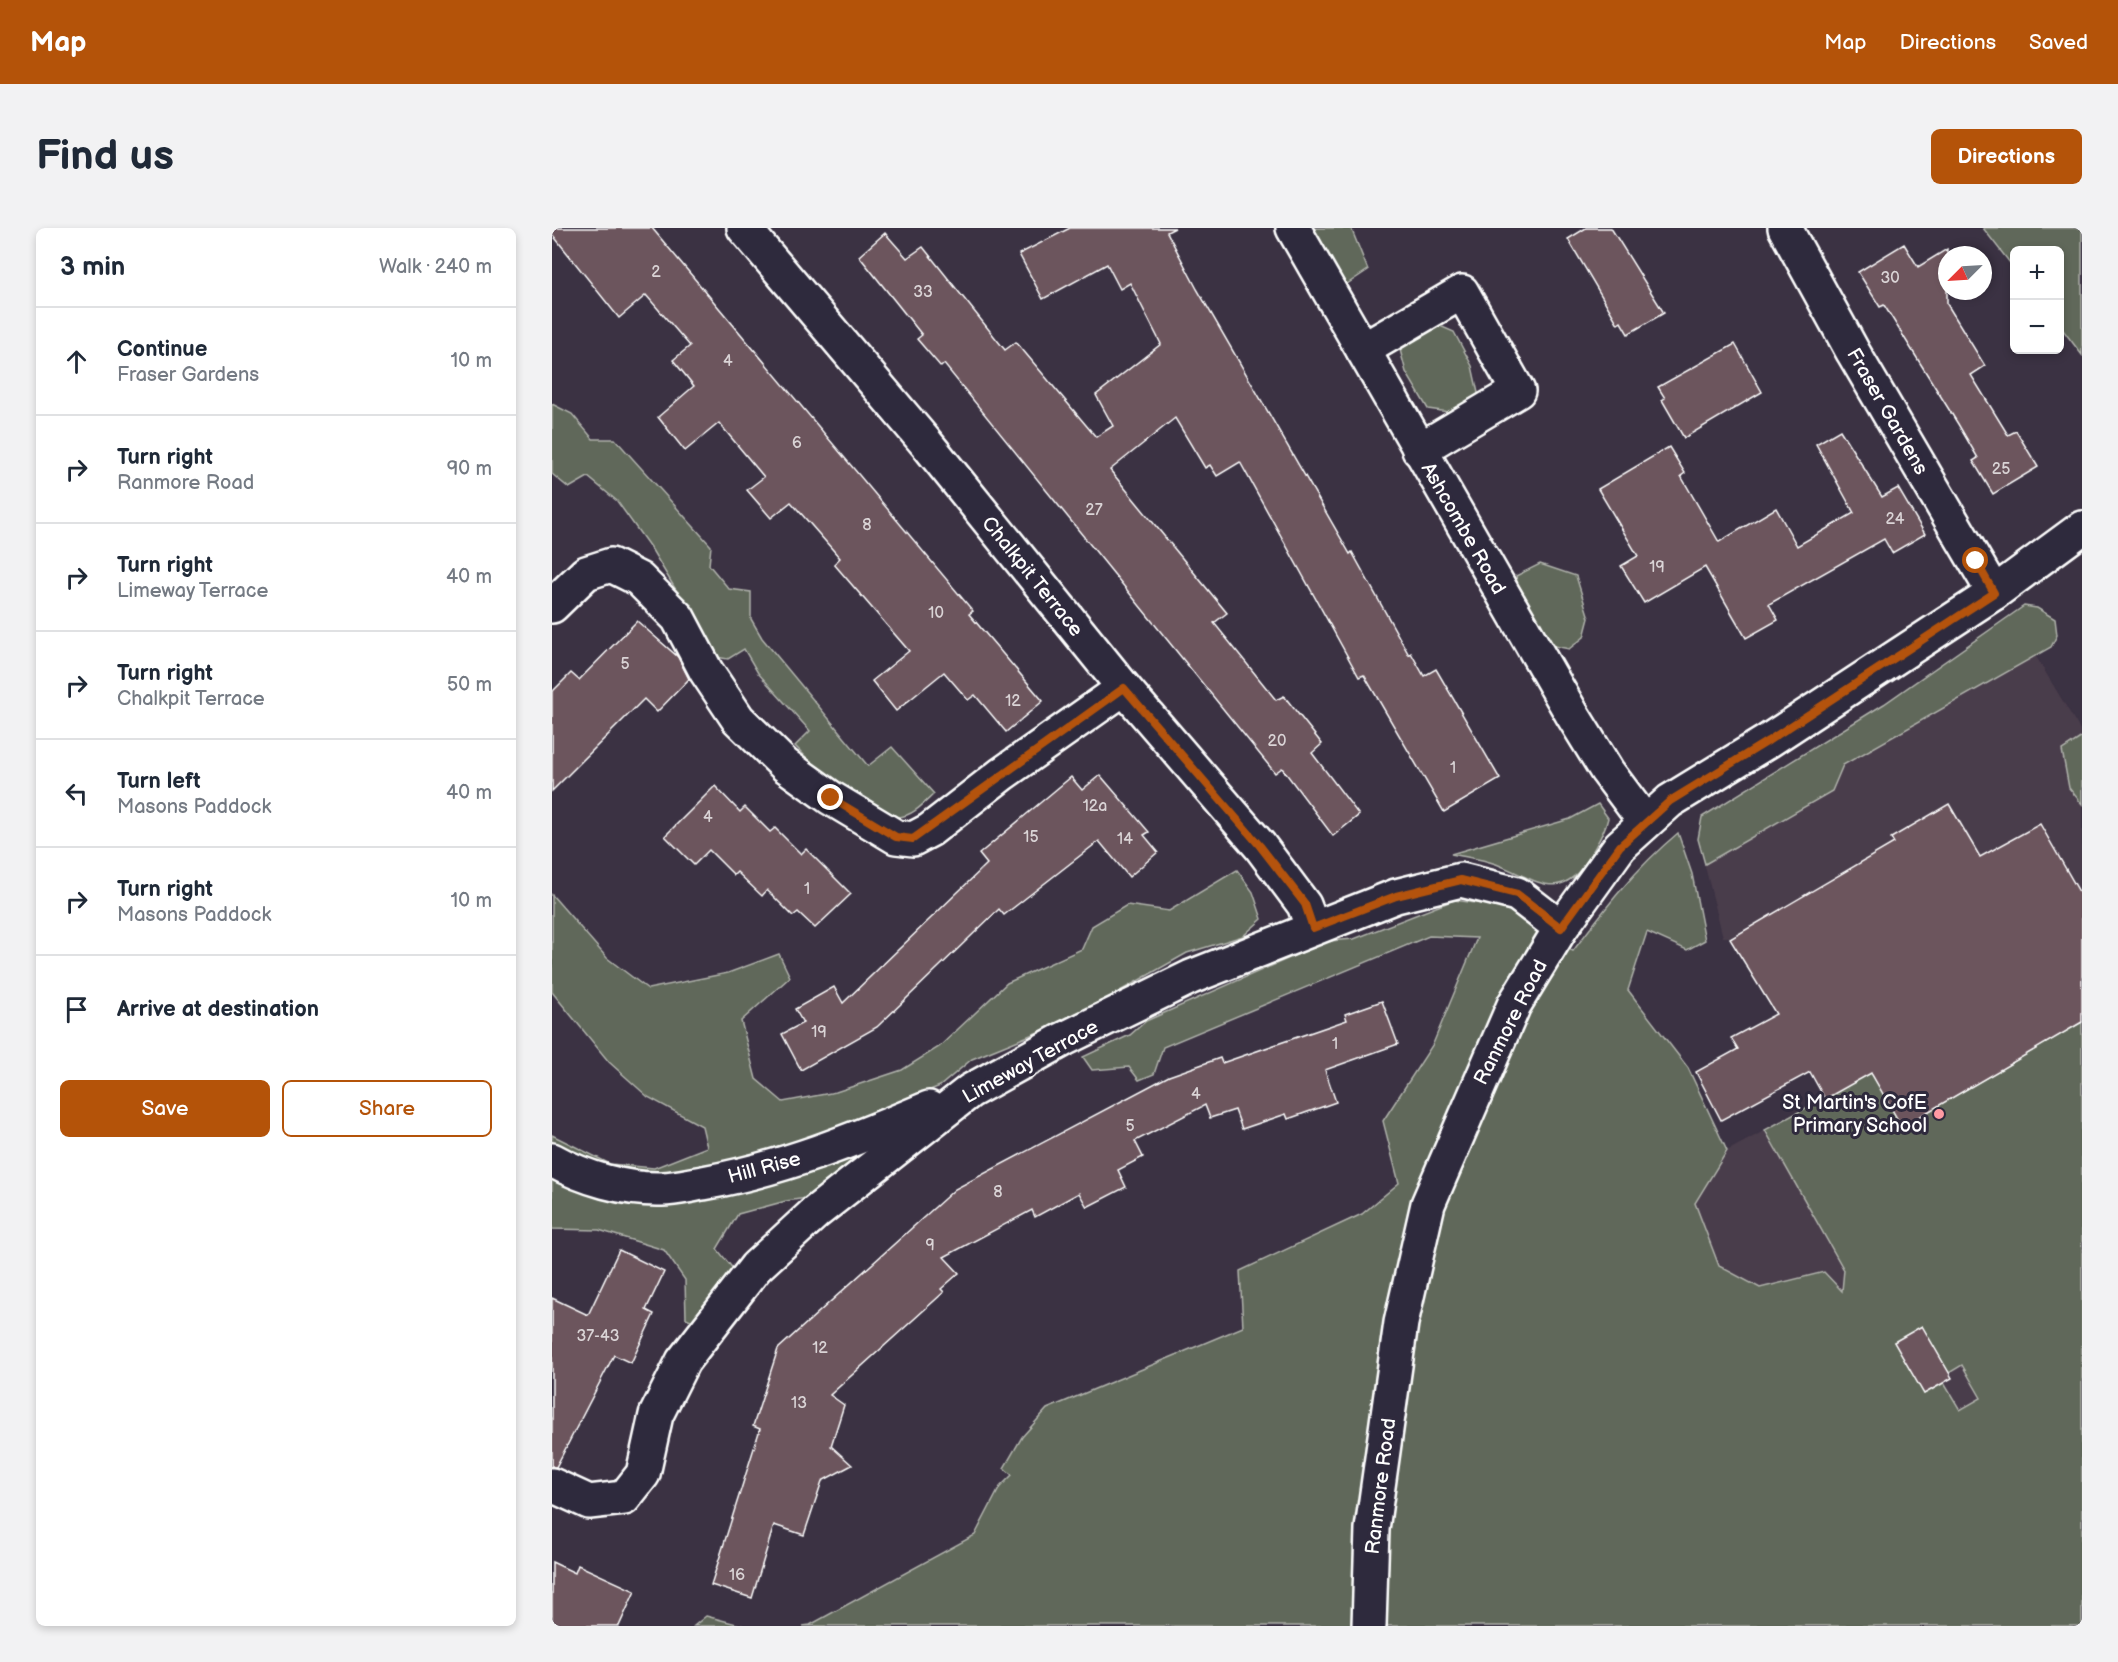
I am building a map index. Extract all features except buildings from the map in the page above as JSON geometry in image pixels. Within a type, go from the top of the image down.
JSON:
[{"type":"street","name":"Chalkpit Terrace","points":[[744,228],[927,444],[1124,688],[1260,846],[1305,904],[1313,928]]},
{"type":"street","name":"Ashcombe Road","points":[[1293,228],[1572,714],[1607,771],[1645,822]]},
{"type":"street","name":"Fraser Gardens","points":[[1785,228],[1853,352],[1994,593]]},
{"type":"street","points":[[1363,350],[1462,292],[1492,343],[1518,391],[1419,450]]},
{"type":"street","name":"Ranmore Road","points":[[1369,1626],[1374,1518],[1401,1323],[1428,1204],[1514,1005],[1561,928],[1620,846],[1645,822],[1687,789],[1768,741],[1994,593],[2082,528]]},
{"type":"street","points":[[552,606],[586,573],[611,565],[639,579],[678,618],[706,672],[738,719],[785,765],[831,798],[896,837],[913,839],[930,830],[1002,774],[1124,688]]},
{"type":"street","name":"Limeway Terrace","points":[[552,1485],[589,1502],[624,1498],[643,1473],[657,1415],[683,1361],[756,1267],[816,1212],[970,1091],[1064,1040],[1191,977],[1396,896],[1461,880],[1517,894],[1561,928]]},
{"type":"street","name":"Hill Rise","points":[[552,1160],[569,1170],[613,1184],[662,1190],[733,1177],[836,1147],[970,1091]]},
{"type":"shaded area","name":"St Martin's CofE Primary School","points":[[2011,615],[2082,733],[2082,737],[2062,750],[2069,788],[2082,804],[2082,1626],[1875,1326],[1824,1272],[1760,1288],[1719,1266],[1695,1203],[1727,1151],[1825,1098],[1730,937],[1723,937],[1698,839],[1702,817],[1884,704]]},
{"type":"green space","points":[[1302,228],[1351,228],[1368,270],[1338,290]]},
{"type":"green space","points":[[1983,228],[2082,228],[2082,355],[2064,331],[2064,246],[2010,246],[2010,263]]},
{"type":"green space","points":[[1433,323],[1454,332],[1472,366],[1480,402],[1463,414],[1428,409],[1406,372],[1399,346]]},
{"type":"green space","points":[[552,404],[572,414],[593,439],[615,439],[711,546],[709,565],[729,589],[751,592],[751,619],[762,638],[868,766],[892,747],[934,794],[909,814],[899,817],[887,815],[874,810],[844,790],[795,746],[810,731],[758,673],[744,649],[728,659],[716,657],[652,550],[617,501],[588,477],[569,488],[552,474]]},
{"type":"green space","points":[[1540,564],[1576,576],[1589,618],[1584,637],[1569,649],[1555,646],[1521,604],[1516,576]]},
{"type":"green space","points":[[2024,606],[2037,608],[2055,619],[2057,635],[2051,647],[1843,765],[1832,791],[1705,864],[1698,839],[1702,817],[1884,704]]},
{"type":"green space","points":[[2082,737],[2082,804],[2069,788],[2062,750]]},
{"type":"green space","points":[[1598,804],[1608,818],[1603,833],[1579,871],[1569,880],[1558,884],[1536,881],[1491,862],[1451,854],[1570,819]]},
{"type":"green space","points":[[1678,833],[1692,874],[1705,940],[1687,950],[1647,932],[1628,990],[1688,1068],[1727,1151],[1695,1203],[1719,1266],[1760,1288],[1824,1272],[1842,1291],[1844,1270],[1765,1130],[1871,1073],[1903,1126],[2082,1022],[2082,1626],[803,1626],[810,1625],[975,1535],[1000,1487],[1012,1475],[1004,1468],[1022,1437],[1047,1409],[1243,1327],[1240,1271],[1362,1214],[1399,1183],[1383,1121],[1433,1044],[1477,938],[1429,936],[1163,1047],[1154,1074],[1139,1080],[1129,1067],[1092,1070],[1083,1057],[1130,1035],[1146,1021],[1328,941],[1354,939],[1454,900],[1491,905],[1519,914],[1544,937],[1573,951],[1622,889]],"holes":[[[1922,1326],[1949,1373],[1962,1365],[1981,1398],[1960,1410],[1944,1383],[1924,1394],[1894,1342]]]},
{"type":"green space","points":[[1237,870],[1253,892],[1262,919],[1243,936],[1187,953],[1113,995],[1048,1028],[972,1059],[940,1086],[900,1102],[876,1158],[821,1196],[786,1201],[738,1214],[717,1249],[739,1276],[700,1324],[686,1318],[685,1280],[664,1250],[599,1230],[552,1229],[552,1135],[610,1164],[654,1168],[707,1147],[702,1126],[648,1097],[609,1062],[552,992],[552,895],[607,958],[648,989],[728,973],[779,954],[790,977],[741,1021],[756,1079],[783,1102],[836,1092],[902,1070],[939,1047],[1007,983],[1082,949],[1092,926],[1127,905],[1169,911]]},
{"type":"green space","points":[[706,1616],[744,1626],[694,1626]]},
{"type":"place","name":"St Martin's CofE Primary School","points":[[1939,1114]]},
{"type":"route","points":[[831,798],[896,837],[913,839],[930,830],[1002,774],[1124,688],[1260,846],[1305,904],[1313,928],[1396,896],[1461,880],[1517,894],[1561,928],[1620,846],[1670,801],[1768,741],[1994,593],[1976,561]]}]
